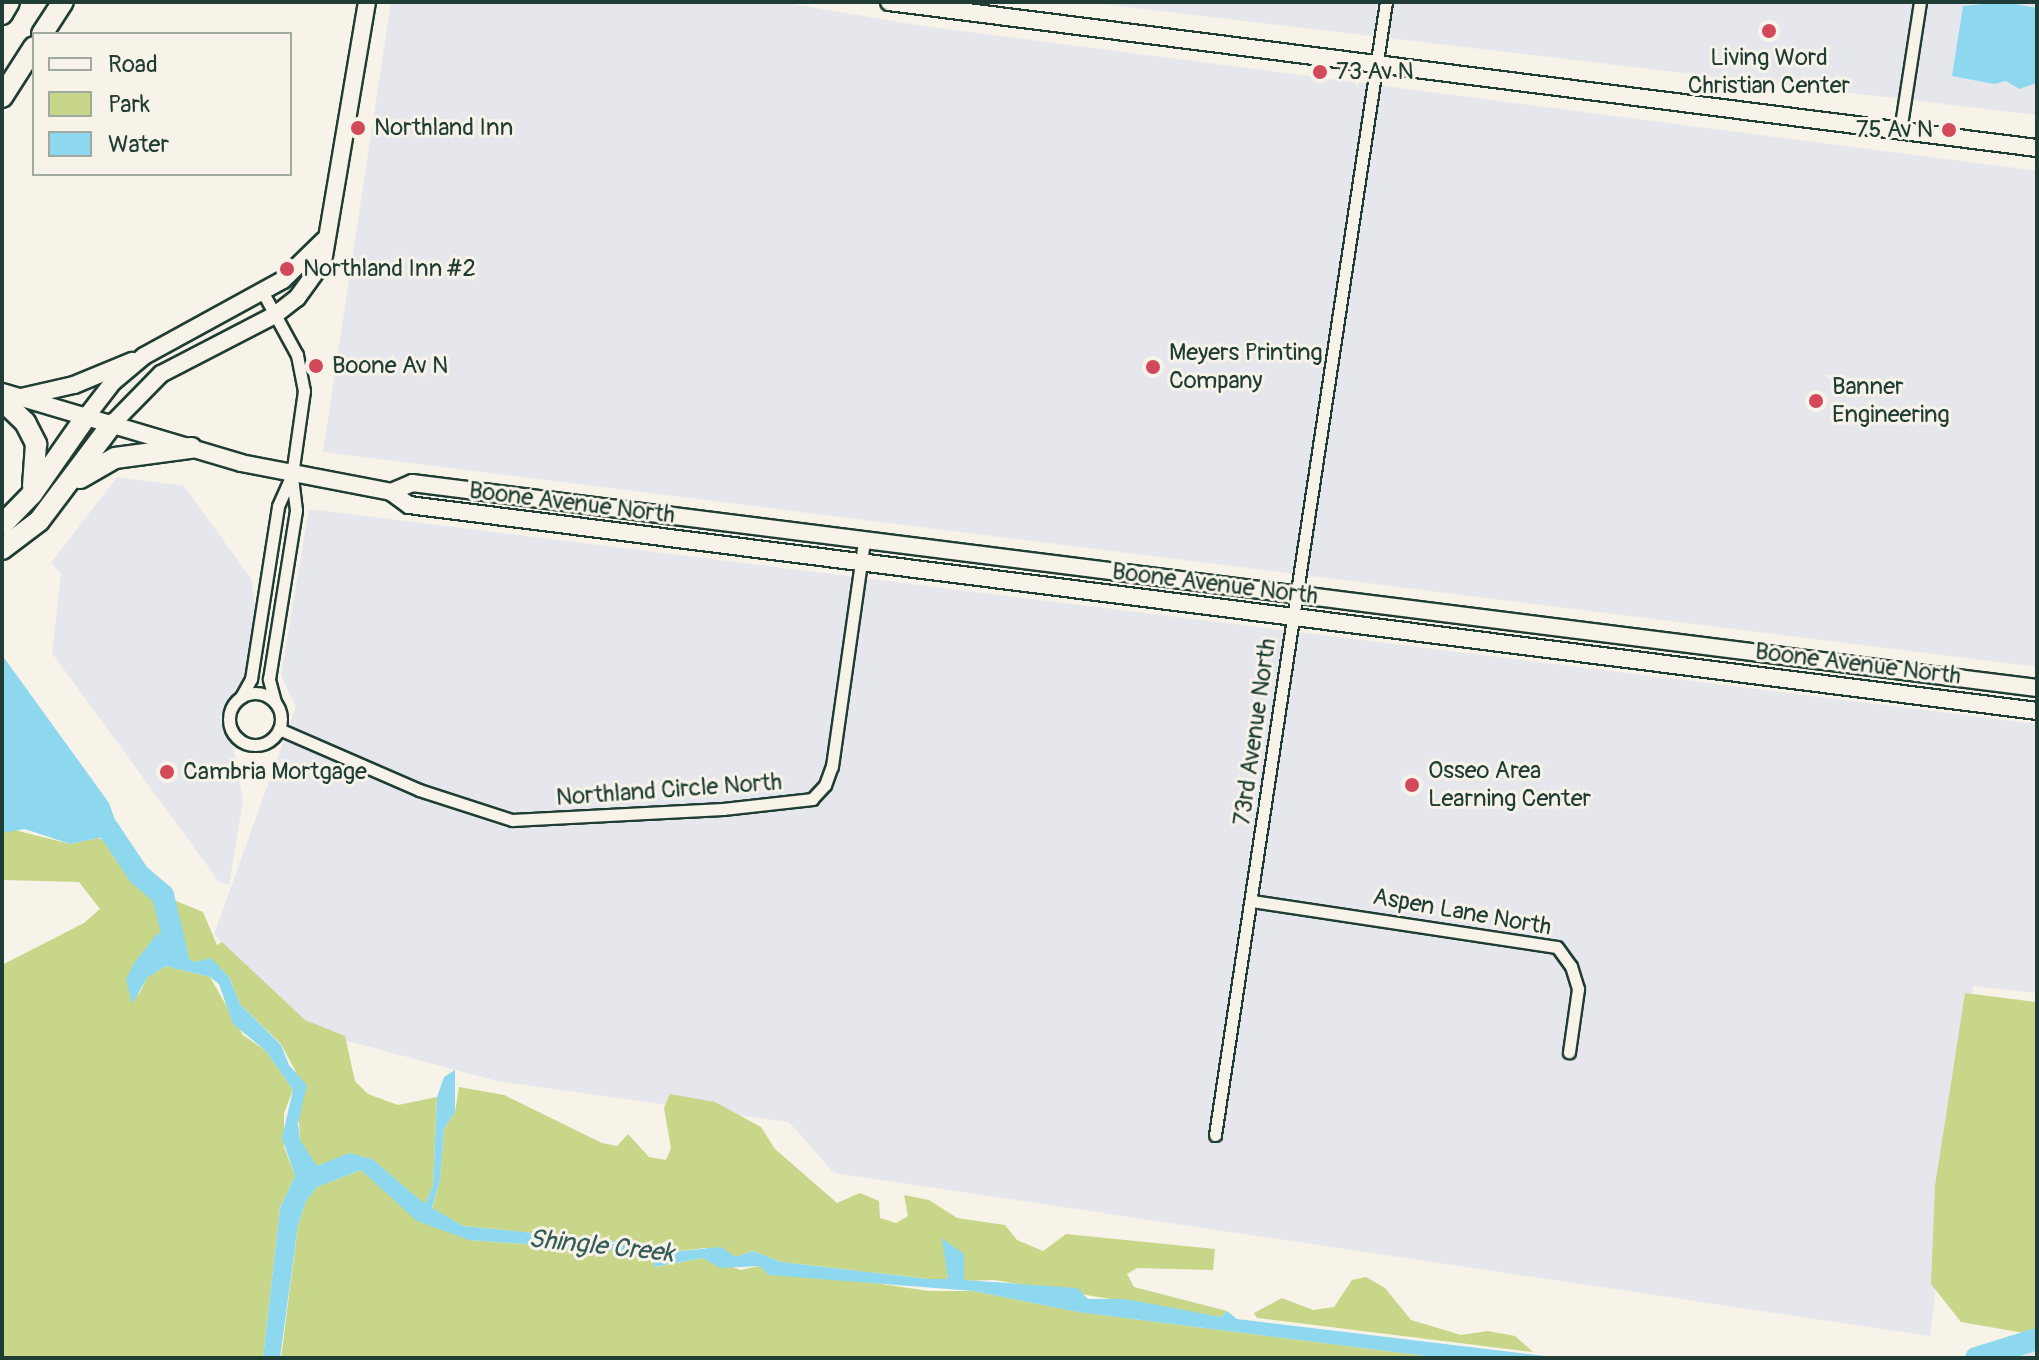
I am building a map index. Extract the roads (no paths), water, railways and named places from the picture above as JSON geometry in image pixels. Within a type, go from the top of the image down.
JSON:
[{"type":"highway","points":[[2,14],[9,2]]},
{"type":"highway","points":[[43,32],[63,2]]},
{"type":"highway","points":[[2,97],[32,50]]},
{"type":"highway","points":[[11,399],[36,444],[36,479],[22,507]]},
{"type":"highway","points":[[2,525],[22,507],[86,417]]},
{"type":"highway","points":[[2,549],[29,531],[112,424]]},
{"type":"highway","points":[[61,493],[115,458],[191,448]]},
{"type":"street","points":[[112,424],[161,374],[275,315],[297,298],[323,262],[324,240],[340,179],[367,2]]},
{"type":"street","points":[[889,2],[2037,148]]},
{"type":"street","name":"73rd Avenue North","points":[[1215,1135],[1386,2]]},
{"type":"street","points":[[1900,131],[1920,2]]},
{"type":"street","points":[[11,399],[74,385],[144,356],[263,293],[324,240]]},
{"type":"street","points":[[263,293],[303,380],[292,475],[296,510],[269,679],[279,729],[261,745],[238,740],[229,715],[251,679],[278,506],[292,475]]},
{"type":"street","points":[[86,417],[113,382],[144,356]]},
{"type":"street","name":"Boone Avenue North","points":[[2,392],[11,399],[292,475],[391,492],[409,505],[2037,711]]},
{"type":"street","name":"Boone Avenue North","points":[[391,492],[412,483],[2037,688]]},
{"type":"street","name":"Northland Circle North","points":[[279,729],[494,817],[531,820],[796,804],[812,799],[825,785],[832,766],[864,541]]},
{"type":"street","points":[[241,697],[256,693],[275,702]]},
{"type":"street","name":"Aspen Lane North","points":[[1252,901],[1557,947],[1571,966],[1578,989],[1569,1052]]},
{"type":"water","points":[[2005,2],[2037,8],[2037,83],[2019,89],[2006,81],[1994,84],[1952,76],[1963,6]]},
{"type":"water","points":[[2,655],[109,803],[115,820],[98,838],[70,844],[25,829],[2,833]]},
{"type":"water","points":[[180,931],[183,956],[195,962],[211,958],[229,977],[240,1004],[281,1045],[289,1065],[307,1085],[298,1124],[300,1140],[317,1166],[349,1153],[372,1159],[425,1204],[433,1185],[437,1097],[444,1077],[455,1070],[455,1112],[444,1129],[440,1181],[432,1208],[463,1226],[627,1242],[671,1252],[721,1247],[736,1257],[753,1251],[781,1262],[948,1279],[942,1238],[964,1254],[964,1280],[1077,1288],[1088,1299],[1125,1299],[1221,1317],[1227,1311],[1237,1319],[1562,1358],[1442,1358],[1078,1312],[974,1291],[769,1275],[759,1266],[720,1268],[703,1258],[654,1267],[654,1259],[625,1251],[469,1240],[417,1221],[361,1170],[317,1187],[306,1201],[298,1225],[280,1358],[263,1358],[280,1208],[295,1176],[282,1138],[293,1090],[266,1051],[233,1024],[219,984],[210,977],[166,966],[147,978],[132,1004],[126,979],[135,962],[157,934]]},
{"type":"waterway","name":"Shingle Creek","points":[[81,819],[109,830],[139,875],[163,895],[178,958]]},
{"type":"waterway","name":"Shingle Creek","points":[[1976,1358],[2037,1339]]},
{"type":"place","name":"Living Word Christian Center","points":[[1769,31]]},
{"type":"place","name":"73 Av N","points":[[1320,72]]},
{"type":"place","name":"Northland Inn","points":[[358,128]]},
{"type":"place","name":"75 Av N","points":[[1949,130]]},
{"type":"place","name":"Northland Inn #2","points":[[287,269]]},
{"type":"place","name":"Boone Av N","points":[[316,366]]},
{"type":"place","name":"Meyers Printing Company","points":[[1153,367]]},
{"type":"place","name":"Banner Engineering","points":[[1816,401]]},
{"type":"place","name":"Cambria Mortgage","points":[[167,772]]},
{"type":"place","name":"Osseo Area Learning Center","points":[[1412,785]]}]
